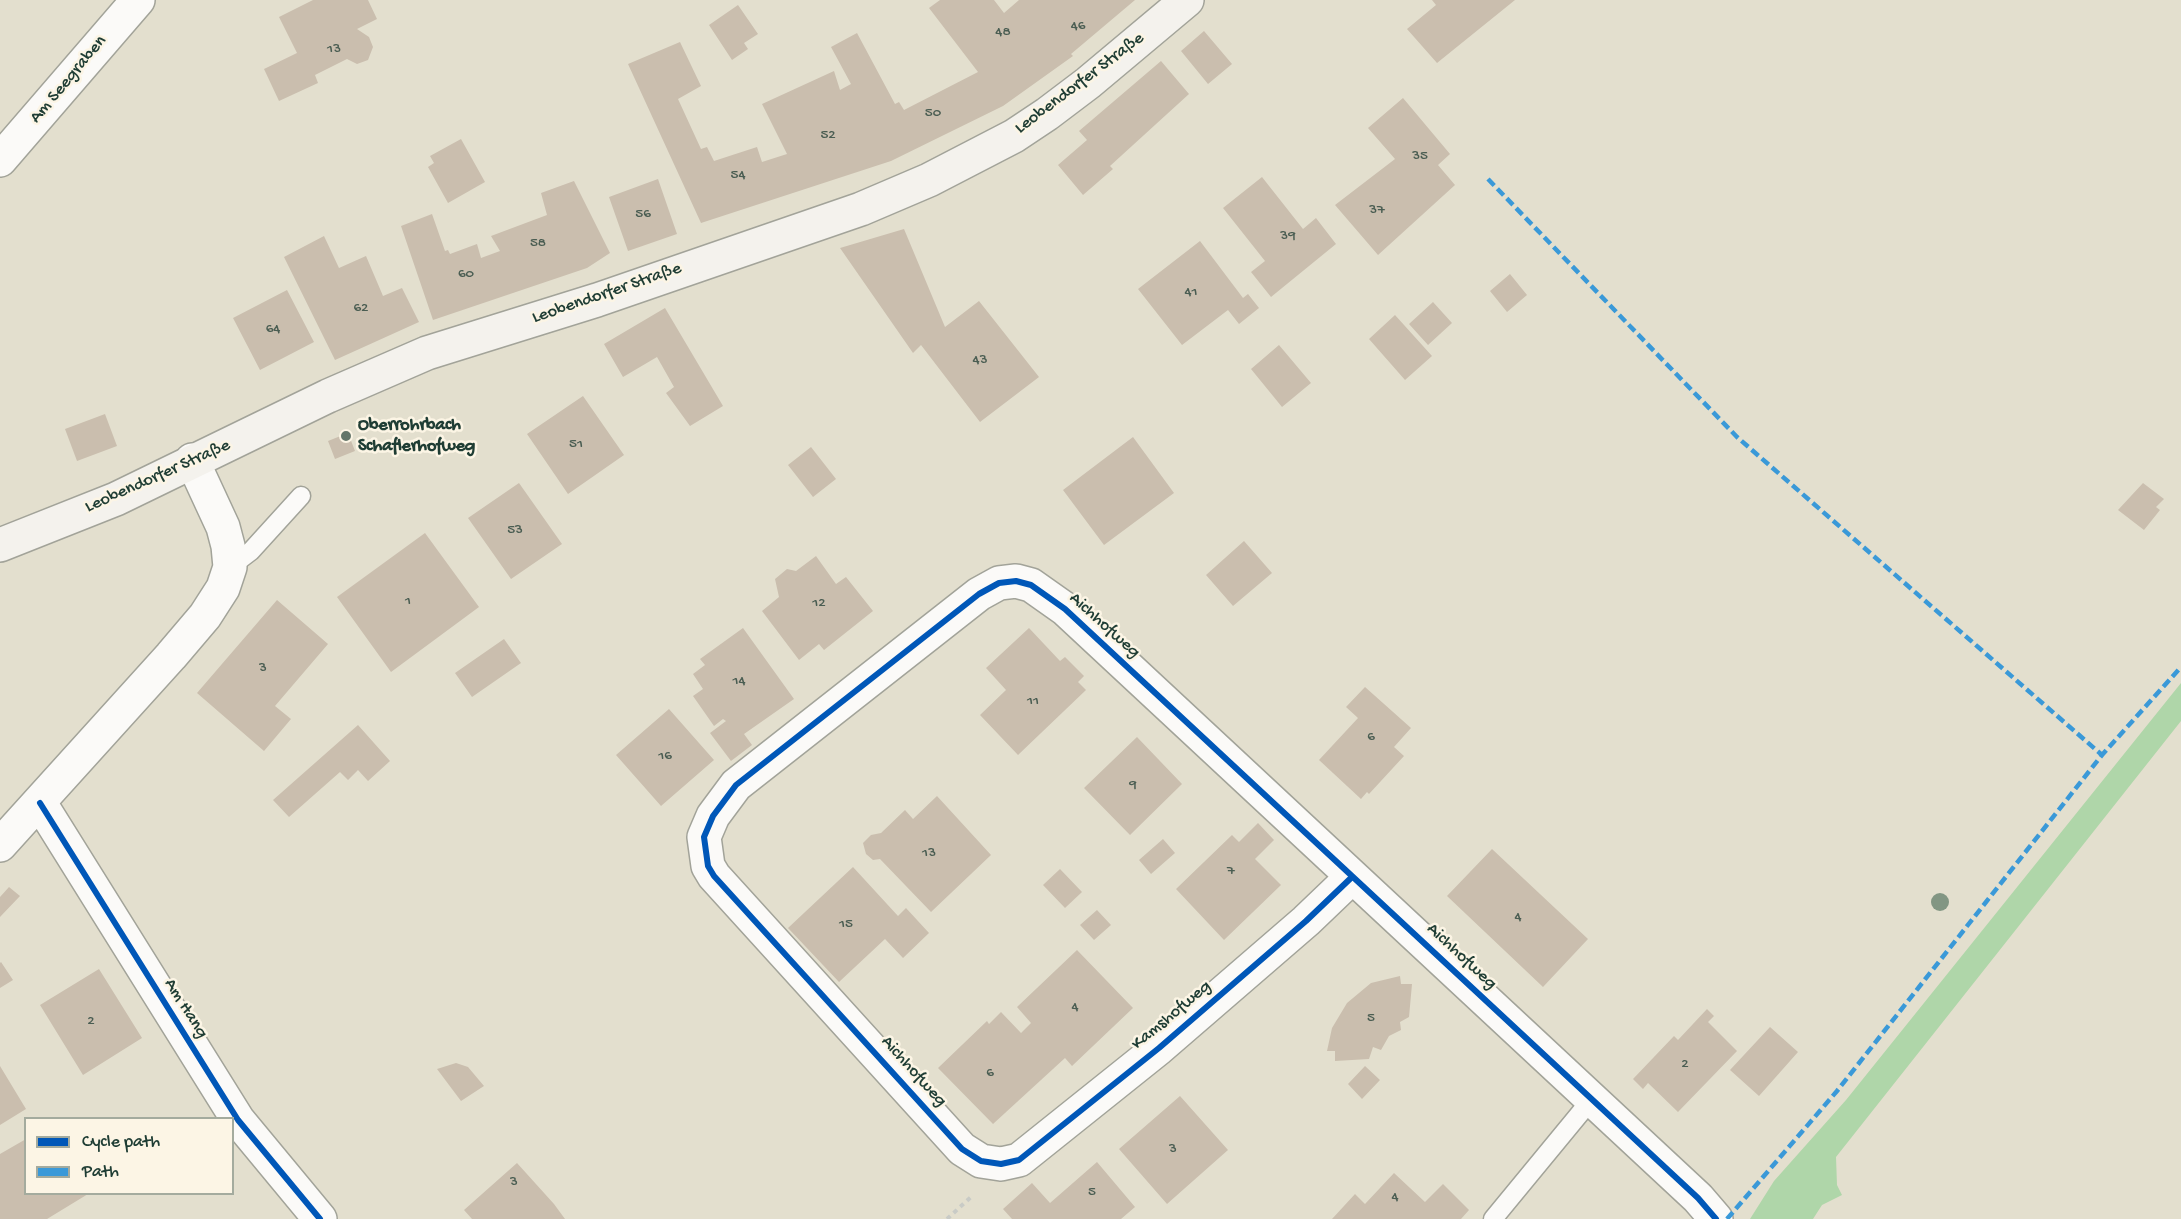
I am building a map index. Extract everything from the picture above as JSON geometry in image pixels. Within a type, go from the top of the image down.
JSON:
[{"type":"main road","name":"Leobendorfer Straße","points":[[0,545],[116,499],[192,460],[241,440],[328,396],[427,353],[597,300],[861,209],[929,180],[1014,136],[1047,114],[1088,83],[1187,0]]},
{"type":"street","name":"Am Seegraben","points":[[0,160],[138,0]]},
{"type":"street","points":[[0,845],[205,616],[223,588],[230,567],[223,527],[192,460]]},
{"type":"street","name":"Aichhofweg","points":[[1001,1164],[981,1161],[962,1149],[714,876],[708,866],[704,837],[712,816],[736,785],[979,594],[999,584],[1016,581],[1031,585],[1065,609],[1698,1198],[1716,1219]]},
{"type":"street","name":"Am Hang","points":[[40,803],[238,1120],[320,1219]]},
{"type":"street","name":"Kamshofweg","points":[[1001,1164],[1019,1160],[1159,1048],[1306,921],[1352,877]]},
{"type":"lane","points":[[230,567],[251,551],[301,496]]},
{"type":"lane","points":[[1492,1219],[1591,1100]]},
{"type":"green space","points":[[2181,683],[2181,721],[1836,1157],[1837,1185],[1842,1195],[1822,1205],[1813,1219],[1750,1219],[1774,1181],[1846,1100]]},
{"type":"building","points":[[313,0],[368,0],[377,19],[357,29],[369,37],[373,47],[368,60],[357,64],[347,59],[315,75],[318,83],[279,101],[264,69],[297,53],[279,17]]},
{"type":"building","points":[[940,0],[994,0],[1004,13],[1019,0],[1135,0],[1071,54],[1073,56],[1003,106],[891,161],[701,223],[628,64],[680,42],[701,86],[678,99],[701,149],[707,147],[714,161],[757,147],[762,162],[787,154],[762,104],[834,71],[840,90],[851,84],[831,47],[857,33],[895,104],[899,102],[904,110],[978,72],[929,8]]},
{"type":"building","points":[[1432,0],[1515,0],[1437,63],[1407,29],[1436,5]]},
{"type":"building","points":[[738,5],[758,34],[744,43],[748,49],[732,60],[709,25]]},
{"type":"building","points":[[1204,31],[1232,64],[1208,84],[1181,51]]},
{"type":"building","points":[[1161,61],[1189,94],[1110,166],[1113,169],[1083,195],[1058,165],[1087,140],[1079,131]]},
{"type":"building","points":[[1403,98],[1450,154],[1438,165],[1455,185],[1378,255],[1335,205],[1395,159],[1368,128]]},
{"type":"building","points":[[461,139],[485,182],[448,203],[428,167],[434,163],[430,156]]},
{"type":"building","points":[[1262,177],[1303,229],[1316,218],[1336,244],[1271,297],[1251,272],[1265,261],[1223,208]]},
{"type":"building","points":[[658,179],[677,234],[628,251],[609,197]]},
{"type":"building","points":[[574,181],[610,253],[587,268],[433,320],[401,226],[432,214],[445,251],[448,250],[450,254],[477,244],[481,258],[500,251],[491,236],[547,215],[541,193]]},
{"type":"building","points":[[904,229],[945,327],[979,301],[1039,377],[980,422],[921,345],[913,353],[840,248]]},
{"type":"building","points":[[324,236],[339,268],[366,256],[383,296],[402,288],[419,322],[335,360],[284,257]]},
{"type":"building","points":[[1200,241],[1243,298],[1248,294],[1259,308],[1239,324],[1228,310],[1182,345],[1138,289]]},
{"type":"building","points":[[1510,274],[1527,295],[1507,312],[1490,291]]},
{"type":"building","points":[[287,290],[314,342],[260,370],[233,318]]},
{"type":"building","points":[[1433,302],[1452,323],[1428,345],[1409,324]]},
{"type":"building","points":[[665,308],[723,406],[690,426],[666,393],[674,387],[657,357],[623,377],[604,344]]},
{"type":"building","points":[[1395,315],[1432,356],[1405,380],[1369,339]]},
{"type":"building","points":[[1279,345],[1311,383],[1282,407],[1251,369]]},
{"type":"building","points":[[583,396],[624,455],[568,494],[527,434]]},
{"type":"building","points":[[105,414],[117,446],[77,461],[65,429]]},
{"type":"building","points":[[348,433],[355,451],[335,459],[328,441]]},
{"type":"building","points":[[1133,437],[1174,493],[1104,545],[1063,490]]},
{"type":"building","points":[[811,447],[836,479],[813,497],[788,465]]},
{"type":"building","points":[[519,483],[562,544],[511,579],[468,518]]},
{"type":"building","points":[[2143,483],[2164,499],[2156,507],[2160,510],[2144,530],[2118,510]]},
{"type":"building","points":[[425,533],[479,607],[391,672],[337,597]]},
{"type":"building","points":[[1244,541],[1272,573],[1233,606],[1206,575]]},
{"type":"building","points":[[816,556],[836,584],[846,577],[873,611],[824,650],[819,644],[799,660],[762,611],[779,597],[775,579],[787,569],[796,571]]},
{"type":"building","points":[[277,600],[328,644],[275,706],[291,719],[264,751],[197,693]]},
{"type":"building","points":[[743,628],[794,699],[744,734],[752,745],[731,761],[710,733],[726,721],[723,719],[714,726],[693,696],[703,689],[693,674],[705,665],[700,659]]},
{"type":"building","points":[[1029,628],[1060,661],[1065,657],[1084,676],[1078,682],[1086,690],[1018,755],[980,715],[1006,690],[986,668]]},
{"type":"building","points":[[504,639],[521,663],[472,697],[455,673]]},
{"type":"building","points":[[1365,687],[1411,728],[1394,747],[1404,756],[1369,794],[1367,792],[1361,799],[1319,760],[1358,718],[1346,707]]},
{"type":"building","points":[[669,709],[714,760],[661,806],[616,755]]},
{"type":"building","points":[[358,725],[390,761],[368,781],[358,770],[348,780],[340,772],[289,817],[273,800]]},
{"type":"building","points":[[1137,737],[1182,784],[1130,835],[1084,788]]},
{"type":"building","points":[[937,796],[991,855],[931,912],[880,859],[873,860],[866,854],[863,843],[871,835],[881,833],[905,810],[913,819]]},
{"type":"building","points":[[1258,823],[1274,840],[1255,859],[1281,885],[1224,940],[1176,889],[1232,835],[1239,842]]},
{"type":"building","points":[[1163,839],[1175,853],[1151,874],[1139,860]]},
{"type":"building","points":[[1492,849],[1588,939],[1543,987],[1447,896]]},
{"type":"building","points":[[853,867],[898,916],[906,908],[929,933],[903,958],[885,939],[839,982],[788,928]]},
{"type":"building","points":[[1060,869],[1082,892],[1065,908],[1043,885]]},
{"type":"building","points":[[9,887],[20,896],[0,917],[0,897]]},
{"type":"building","points":[[1097,910],[1111,925],[1094,940],[1080,925]]},
{"type":"building","points":[[1077,950],[1133,1008],[1072,1066],[1065,1058],[993,1124],[938,1068],[987,1021],[989,1024],[1001,1012],[1021,1033],[1031,1023],[1017,1007]]},
{"type":"building","points":[[0,963],[13,980],[0,988]]},
{"type":"building","points":[[99,969],[142,1038],[83,1075],[40,1005]]},
{"type":"building","points":[[1400,976],[1401,984],[1412,984],[1409,1017],[1400,1022],[1401,1030],[1389,1036],[1381,1050],[1373,1047],[1369,1059],[1335,1061],[1335,1051],[1327,1051],[1332,1028],[1347,1003],[1371,983]]},
{"type":"building","points":[[1707,1009],[1714,1016],[1708,1022],[1737,1051],[1678,1112],[1648,1083],[1643,1089],[1633,1079],[1674,1036],[1678,1040]]},
{"type":"building","points":[[1770,1027],[1798,1052],[1759,1096],[1730,1070]]},
{"type":"building","points":[[456,1063],[468,1067],[484,1086],[461,1101],[437,1069]]},
{"type":"building","points":[[0,1066],[26,1109],[0,1125]]},
{"type":"building","points":[[1365,1066],[1380,1080],[1362,1099],[1348,1084]]},
{"type":"building","points":[[1180,1096],[1228,1150],[1167,1204],[1119,1149]]},
{"type":"building","points":[[24,1140],[24,1195],[86,1195],[47,1219],[0,1219],[0,1154]]},
{"type":"building","points":[[1097,1162],[1135,1207],[1121,1219],[1012,1219],[1003,1209],[1032,1183],[1050,1203]]},
{"type":"building","points":[[517,1163],[565,1219],[472,1219],[464,1210]]},
{"type":"building","points":[[1394,1173],[1425,1202],[1443,1184],[1469,1210],[1461,1219],[1332,1219],[1355,1194],[1365,1204]]},
{"type":"marked path","points":[[1488,179],[1737,437],[2102,755]]},
{"type":"marked path","points":[[1727,1219],[1837,1091],[2102,755],[2181,667]]},
{"type":"cycle path","points":[[1352,877],[1306,921],[1159,1048],[1019,1160],[1001,1164],[981,1161],[962,1149],[714,876],[708,866],[704,837],[713,816],[736,785],[979,594],[999,583],[1016,581],[1031,585],[1065,609],[1698,1198],[1716,1219]]},
{"type":"cycle path","points":[[40,803],[238,1120],[320,1219]]},
{"type":"place","name":"Oberrohrbach Schaflerhofweg","points":[[346,436]]}]
